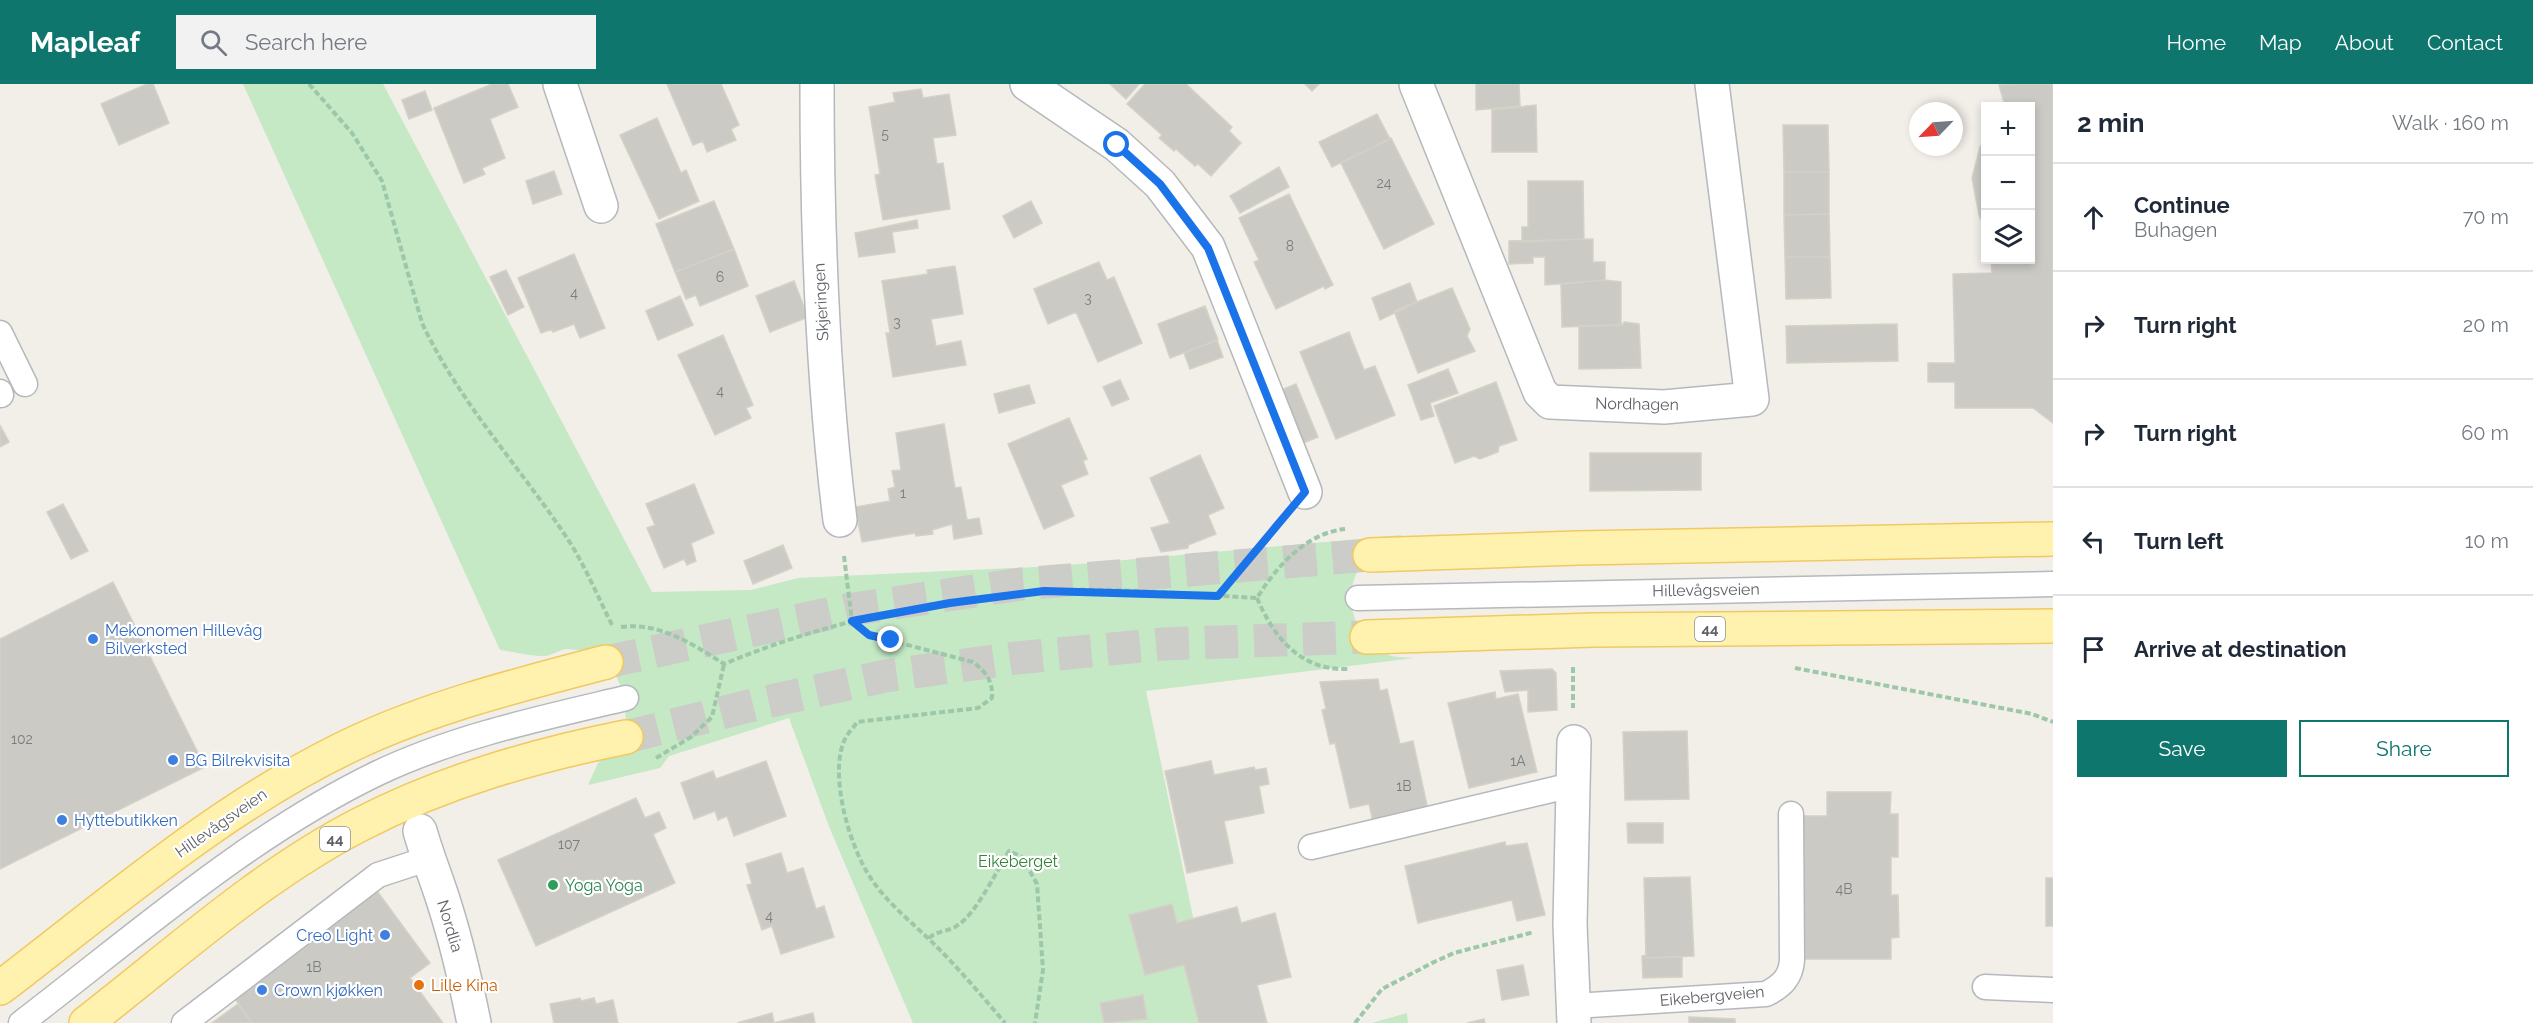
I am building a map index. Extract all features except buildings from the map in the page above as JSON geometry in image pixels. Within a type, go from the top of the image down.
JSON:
[{"type":"main road","points":[[1370,555],[1578,548],[2053,539]]},
{"type":"main road","name":"44","points":[[1367,637],[1594,630],[2053,626]]},
{"type":"main road","name":"Hillevågsveien","points":[[0,988],[200,835],[283,780],[356,742],[433,713],[526,683],[606,662]]},
{"type":"main road","name":"44","points":[[86,1023],[252,894],[356,826],[402,804],[481,773],[567,749],[626,737]]},
{"type":"street","points":[[560,84],[601,206]]},
{"type":"street","name":"Skjeringen","points":[[817,84],[818,259],[827,418],[840,520]]},
{"type":"street","points":[[1027,84],[1117,145],[1152,176],[1208,248],[1305,492]]},
{"type":"street","name":"Nordhagen","points":[[1416,84],[1540,392],[1550,402],[1664,407],[1752,399],[1712,84]]},
{"type":"street","name":"Eikebergveien","points":[[1574,742],[1570,924],[1574,1014]]},
{"type":"street","name":"Nordlia","points":[[423,845],[445,905],[474,1023]]},
{"type":"lane","points":[[0,333],[25,384]]},
{"type":"lane","name":"Hillevågsveien","points":[[1358,598],[2053,584]]},
{"type":"lane","points":[[21,1023],[226,866],[294,819],[378,773],[442,746],[553,715],[626,698]]},
{"type":"lane","points":[[1311,847],[1509,798],[1572,785]]},
{"type":"lane","name":"Eikebergveien","points":[[1574,1014],[1766,994],[1784,982],[1791,972],[1792,960],[1791,814]]},
{"type":"lane","points":[[184,1023],[378,875],[423,845]]},
{"type":"lane","points":[[1985,987],[2053,990]]},
{"type":"path","points":[[309,84],[352,133],[382,181],[422,323],[432,345],[566,537],[614,628]]},
{"type":"path","points":[[1218,596],[1305,492]]},
{"type":"path","points":[[840,520],[852,621],[869,635],[974,662],[984,670],[993,688],[992,698],[978,708],[857,722],[845,738],[841,756],[840,791],[849,828],[863,866],[884,896],[929,938],[1005,1023]]},
{"type":"path","points":[[605,629],[629,626],[663,630],[699,647],[724,664],[852,621],[950,603],[1044,591],[1257,598],[1282,563],[1327,531],[1349,528]]},
{"type":"path","points":[[1573,660],[1574,742]]},
{"type":"path","points":[[1904,689],[2032,714],[2053,722]]},
{"type":"path","points":[[929,938],[936,932],[958,925],[981,898],[1009,851],[1022,856],[1037,884],[1043,970],[1035,1023]]},
{"type":"path","points":[[1355,1023],[1382,989],[1434,962],[1454,953],[1541,931]]},
{"type":"green space","name":"Eikeberget","points":[[243,84],[383,84],[652,592],[751,590],[798,578],[1058,566],[1402,535],[1380,548],[1361,566],[1352,590],[1352,603],[1359,628],[1375,647],[1396,657],[1414,658],[1146,691],[1215,1023],[913,1023],[830,829],[789,718],[669,756],[660,768],[588,785],[598,763],[626,737],[625,705],[617,678],[600,658],[586,652],[568,649],[542,656],[500,650]]},
{"type":"green space","points":[[1407,1013],[1408,1023],[1372,1023]]},
{"type":"tunnel","points":[[606,662],[847,610],[1021,584],[1370,555]]},
{"type":"tunnel","points":[[626,737],[757,704],[885,676],[1016,658],[1163,644],[1367,637]]},
{"type":"place","name":"Mekonomen Hillevåg Bilverksted","points":[[93,639]]},
{"type":"place","name":"BG Bilrekvisita","points":[[173,760]]},
{"type":"place","name":"Hyttebutikken","points":[[62,820]]},
{"type":"place","name":"Yoga Yoga","points":[[553,885]]},
{"type":"place","name":"Creo Light","points":[[385,935]]},
{"type":"place","name":"Lille Kina","points":[[419,985]]},
{"type":"place","name":"Crown kjøkken","points":[[262,990]]},
{"type":"route","points":[[891,640],[869,635],[852,621],[950,603],[1044,591],[1083,590],[1218,596],[1259,550],[1305,492],[1208,248],[1160,184],[1117,145]]}]
